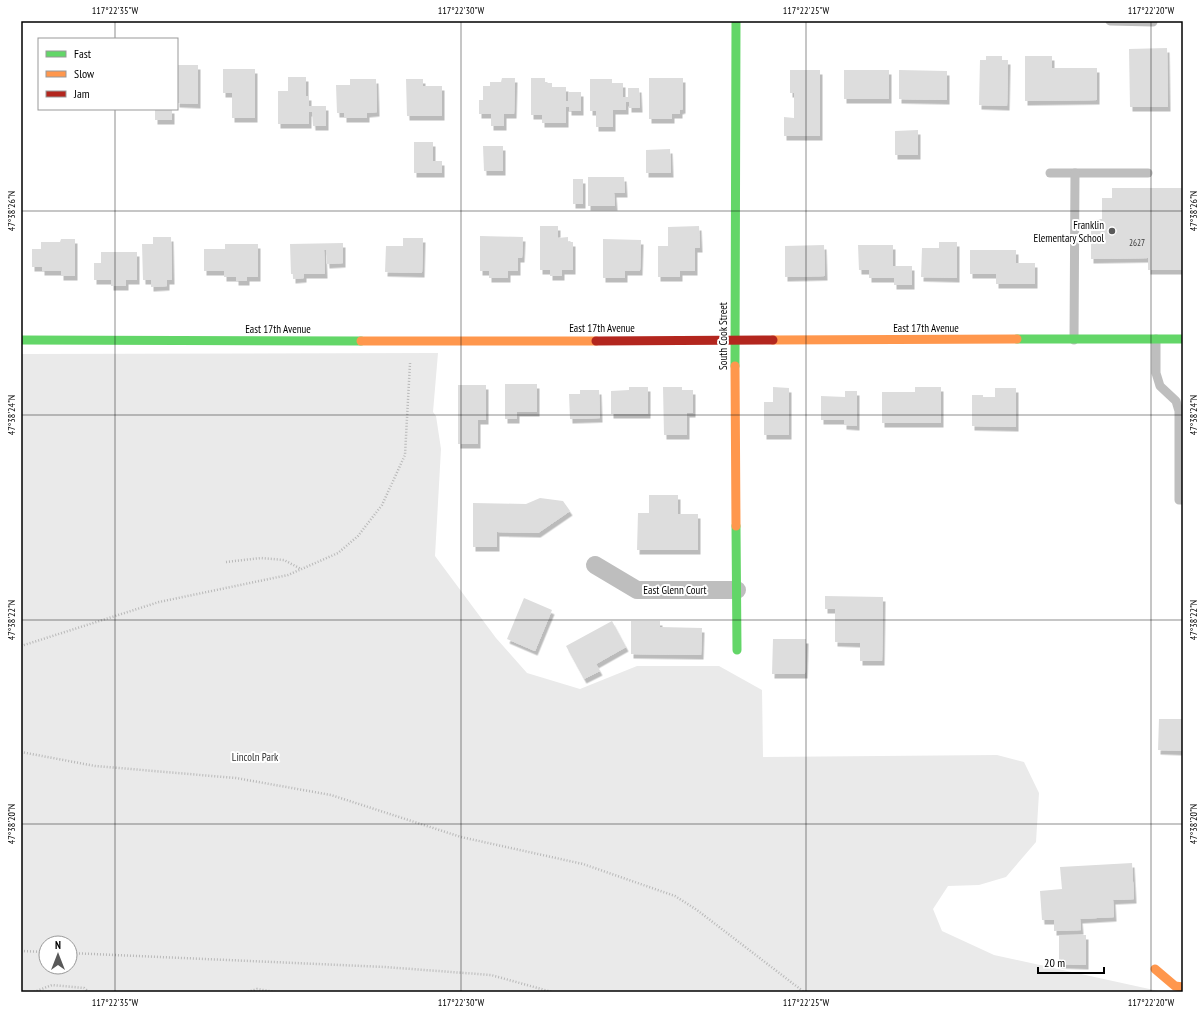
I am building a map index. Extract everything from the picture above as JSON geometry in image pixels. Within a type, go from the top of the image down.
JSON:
[{"type":"street","name":"South Cook Street","points":[[736,21],[735,340],[737,650]]},
{"type":"street","name":"East 17th Avenue","points":[[21,340],[412,341],[1183,339]]},
{"type":"street","name":"East Glenn Court","points":[[596,565],[637,590],[737,590]]},
{"type":"street","points":[[1155,969],[1175,986],[1183,987]]},
{"type":"lane","points":[[1110,21],[1153,22]]},
{"type":"lane","points":[[1050,172],[1148,173]]},
{"type":"lane","points":[[1074,340],[1075,173]]},
{"type":"lane","points":[[1156,339],[1156,373],[1160,386],[1176,401],[1179,411],[1179,500],[1183,500]]},
{"type":"path","points":[[21,646],[159,602],[288,575],[338,552],[358,536],[382,505],[405,455],[412,341]]},
{"type":"path","points":[[226,562],[261,558],[284,560],[301,569]]},
{"type":"path","points":[[21,752],[94,766],[236,778],[331,795],[461,836],[582,864],[675,896],[697,910],[804,992]]},
{"type":"path","points":[[21,951],[38,952]]},
{"type":"path","points":[[78,953],[385,967],[491,975],[552,992]]},
{"type":"path","points":[[34,992],[52,985],[84,988],[89,992]]},
{"type":"path","points":[[248,992],[257,989],[275,992]]},
{"type":"green space","name":"Lincoln Park","points":[[438,353],[433,412],[436,416],[441,449],[435,556],[496,638],[527,673],[580,689],[637,666],[719,666],[762,690],[763,757],[997,755],[1024,762],[1039,793],[1036,842],[1006,877],[979,885],[948,886],[933,909],[942,931],[994,955],[1163,992],[21,992],[21,354]]},
{"type":"building","points":[[1167,48],[1168,107],[1130,107],[1129,49]]},
{"type":"building","points":[[986,56],[1002,56],[1002,60],[1008,60],[1007,106],[979,105],[980,60],[986,60]]},
{"type":"building","points":[[1025,56],[1052,56],[1052,68],[1097,68],[1097,100],[1025,101]]},
{"type":"building","points":[[178,65],[198,65],[198,104],[178,103]]},
{"type":"building","points":[[223,69],[255,69],[255,118],[232,118],[232,93],[223,93]]},
{"type":"building","points":[[790,70],[820,70],[820,136],[784,136],[784,117],[794,118],[794,93],[790,93]]},
{"type":"building","points":[[844,70],[889,70],[889,99],[844,99]]},
{"type":"building","points":[[899,70],[947,71],[947,100],[899,99]]},
{"type":"building","points":[[288,77],[306,77],[306,96],[309,96],[309,106],[326,106],[326,126],[313,126],[312,112],[309,112],[309,124],[278,124],[278,91],[288,91]]},
{"type":"building","points":[[502,78],[515,78],[514,114],[504,114],[504,126],[491,126],[491,114],[479,114],[479,100],[483,100],[483,86],[490,86],[490,82],[501,82]]},
{"type":"building","points":[[531,78],[545,78],[545,83],[552,83],[552,87],[566,87],[566,101],[569,101],[569,92],[581,92],[581,111],[569,111],[569,107],[566,107],[566,123],[542,123],[542,115],[531,115]]},
{"type":"building","points":[[649,78],[683,78],[683,109],[680,110],[680,114],[672,114],[672,119],[649,119]]},
{"type":"building","points":[[350,79],[376,79],[377,112],[367,113],[367,118],[344,118],[344,113],[337,113],[336,85],[350,85]]},
{"type":"building","points":[[406,79],[423,79],[423,86],[442,86],[442,116],[407,116]]},
{"type":"building","points":[[590,79],[612,79],[612,83],[623,83],[623,97],[628,97],[628,88],[639,88],[640,108],[629,108],[629,102],[626,102],[626,110],[613,110],[613,127],[596,127],[596,111],[590,111]]},
{"type":"building","points":[[155,110],[172,110],[172,120],[155,120]]},
{"type":"building","points":[[918,130],[918,155],[895,155],[895,131]]},
{"type":"building","points":[[414,142],[433,142],[433,161],[442,161],[442,173],[414,173]]},
{"type":"building","points":[[483,146],[503,146],[503,171],[484,171]]},
{"type":"building","points":[[670,149],[671,173],[646,173],[646,150]]},
{"type":"building","points":[[588,177],[624,177],[625,193],[614,193],[615,206],[588,206]]},
{"type":"building","points":[[573,179],[583,179],[583,204],[573,204]]},
{"type":"building","points":[[1112,188],[1183,188],[1183,270],[1148,270],[1148,258],[1091,259],[1091,226],[1096,225],[1096,219],[1102,219],[1102,198],[1112,198]]},
{"type":"building","points":[[540,226],[558,226],[558,238],[568,237],[568,242],[573,242],[573,270],[562,270],[562,276],[550,276],[550,270],[540,270]]},
{"type":"building","points":[[699,226],[700,248],[695,248],[695,271],[680,271],[680,277],[658,277],[658,246],[668,246],[668,227]]},
{"type":"building","points":[[480,236],[523,237],[522,258],[518,258],[518,271],[508,271],[508,278],[489,278],[489,271],[480,271]]},
{"type":"building","points":[[153,237],[171,237],[172,280],[167,280],[167,286],[151,287],[151,280],[143,280],[142,244],[153,244]]},
{"type":"building","points":[[403,238],[423,238],[422,273],[385,272],[386,246],[403,246]]},
{"type":"building","points":[[61,239],[75,239],[75,276],[61,276],[61,271],[42,271],[42,267],[32,267],[32,249],[41,249],[41,242],[60,242]]},
{"type":"building","points":[[603,239],[641,240],[640,271],[625,271],[625,278],[603,278]]},
{"type":"building","points":[[939,242],[957,242],[957,278],[921,277],[922,248],[939,248]]},
{"type":"building","points":[[343,243],[343,263],[327,264],[326,250],[324,250],[325,274],[304,274],[304,278],[293,279],[293,274],[291,274],[290,244]]},
{"type":"building","points":[[225,244],[258,244],[258,277],[247,277],[247,281],[236,281],[236,277],[224,277],[224,271],[204,271],[204,249],[225,249]]},
{"type":"building","points":[[824,245],[825,276],[785,277],[785,246]]},
{"type":"building","points":[[858,245],[893,245],[893,266],[912,266],[912,285],[894,285],[894,278],[869,278],[869,270],[859,270]]},
{"type":"building","points":[[970,250],[1016,250],[1016,263],[1035,263],[1035,284],[996,284],[996,274],[970,274]]},
{"type":"building","points":[[101,252],[137,252],[137,280],[126,280],[126,286],[111,286],[111,280],[94,280],[94,263],[101,263]]},
{"type":"building","points":[[505,384],[537,384],[537,412],[517,412],[517,419],[505,419]]},
{"type":"building","points":[[458,385],[486,385],[486,420],[478,420],[478,444],[458,444]]},
{"type":"building","points":[[629,387],[648,387],[648,414],[611,414],[611,391],[629,390]]},
{"type":"building","points":[[663,387],[682,387],[682,390],[693,390],[693,413],[687,413],[687,435],[664,435]]},
{"type":"building","points":[[773,387],[789,388],[789,435],[764,435],[764,402],[773,402]]},
{"type":"building","points":[[915,387],[941,387],[941,423],[882,423],[882,392],[915,392]]},
{"type":"building","points":[[995,388],[1016,388],[1016,427],[972,426],[972,395],[995,397]]},
{"type":"building","points":[[580,390],[599,390],[600,418],[570,419],[569,394],[580,394]]},
{"type":"building","points":[[845,391],[857,391],[857,426],[844,425],[844,420],[821,420],[821,396],[845,397]]},
{"type":"building","points":[[649,495],[678,495],[678,514],[698,514],[698,550],[637,550],[638,513],[649,513]]},
{"type":"building","points":[[540,498],[563,501],[570,511],[538,533],[497,532],[497,547],[473,547],[473,503],[526,504]]},
{"type":"building","points":[[825,596],[883,597],[882,661],[860,661],[860,643],[835,642],[835,609],[825,609]]},
{"type":"building","points":[[524,598],[552,610],[535,651],[507,639]]},
{"type":"building","points":[[612,621],[626,647],[596,664],[600,671],[584,679],[566,646]]},
{"type":"building","points":[[631,621],[660,621],[660,627],[702,628],[701,655],[631,654]]},
{"type":"building","points":[[773,639],[806,639],[805,674],[772,674]]},
{"type":"building","points":[[1159,719],[1183,719],[1183,751],[1158,750]]},
{"type":"building","points":[[1132,863],[1134,899],[1113,900],[1114,917],[1080,919],[1081,930],[1054,931],[1054,920],[1042,920],[1040,891],[1062,889],[1060,867]]},
{"type":"building","points":[[1059,935],[1086,935],[1086,965],[1059,964]]},
{"type":"traffic: fast","points":[[735,366],[736,21]]},
{"type":"traffic: fast","points":[[1017,339],[1183,339]]},
{"type":"traffic: fast","points":[[21,340],[361,341]]},
{"type":"traffic: fast","points":[[736,526],[737,650]]},
{"type":"traffic: slow","points":[[773,340],[1017,339]]},
{"type":"traffic: slow","points":[[361,341],[596,341]]},
{"type":"traffic: slow","points":[[735,366],[736,526]]},
{"type":"traffic: slow","points":[[1155,969],[1175,986],[1183,987]]},
{"type":"traffic: jam","points":[[596,341],[773,340]]},
{"type":"place","name":"Franklin Elementary School","points":[[1112,231]]}]
